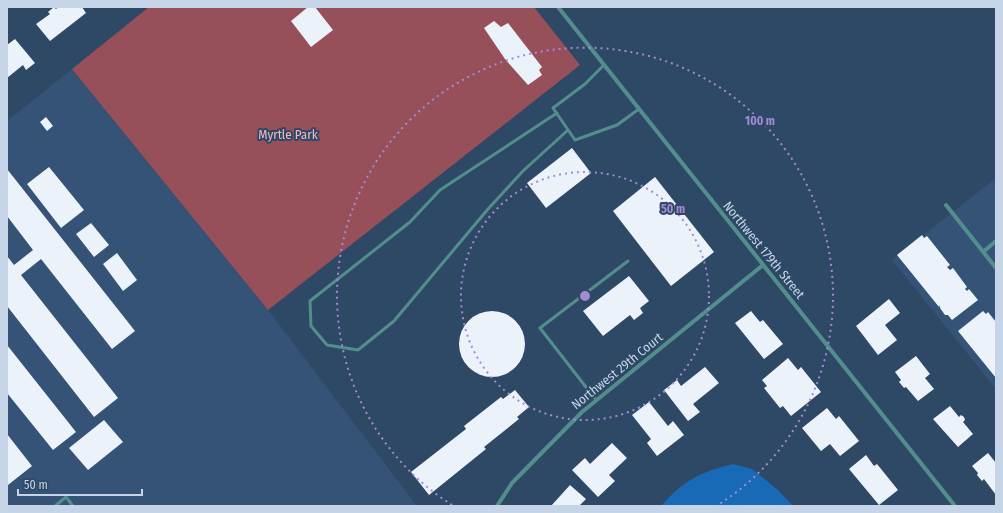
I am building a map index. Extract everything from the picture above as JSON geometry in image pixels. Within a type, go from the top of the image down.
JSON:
[{"type":"street","name":"Northwest 179th Street","points":[[558,7],[955,506]]},
{"type":"street","points":[[946,205],[996,268]]},
{"type":"street","points":[[983,252],[996,241]]},
{"type":"street","name":"Northwest 29th Court","points":[[497,506],[512,483],[582,412],[764,265]]},
{"type":"lane","points":[[604,65],[585,84],[553,108],[575,140],[617,125],[639,109]]},
{"type":"lane","points":[[557,114],[440,190],[410,222],[310,301],[311,326],[327,345],[358,350],[394,321],[488,209],[523,171],[568,130]]},
{"type":"lane","points":[[596,400],[540,328],[628,261]]},
{"type":"lane","points":[[55,506],[66,497],[73,506]]},
{"type":"shaded area","points":[[72,69],[268,310],[417,506],[7,506],[7,121]]},
{"type":"shaded area","points":[[996,178],[996,389],[892,260]]},
{"type":"green space","name":"Myrtle Park","points":[[149,7],[534,7],[580,65],[268,310],[72,69]]},
{"type":"water","points":[[733,464],[752,469],[777,489],[793,506],[661,506],[677,490],[693,479],[711,470]]},
{"type":"building","points":[[54,7],[56,9],[58,7],[82,7],[86,13],[50,41],[36,24],[50,14],[48,12]]},
{"type":"building","points":[[308,7],[315,7],[333,30],[311,47],[291,21]]},
{"type":"building","points":[[494,21],[501,27],[508,23],[542,67],[539,70],[542,75],[528,85],[505,59],[484,28]]},
{"type":"building","points":[[15,39],[35,63],[26,70],[23,65],[7,78],[7,45]]},
{"type":"building","points":[[46,117],[53,126],[47,131],[40,122]]},
{"type":"building","points":[[572,148],[591,173],[546,208],[527,183]]},
{"type":"building","points":[[49,167],[84,210],[61,228],[27,184]]},
{"type":"building","points":[[7,169],[135,331],[112,349],[41,259],[21,275],[118,398],[94,417],[7,306],[7,256],[14,265],[33,250],[7,216]]},
{"type":"building","points":[[655,177],[714,252],[671,286],[613,211]]},
{"type":"building","points":[[91,223],[109,245],[94,257],[76,234]]},
{"type":"building","points":[[922,235],[924,238],[927,236],[950,265],[947,267],[950,270],[953,268],[967,287],[965,289],[967,291],[969,289],[978,300],[952,320],[948,315],[945,315],[940,308],[940,305],[939,307],[897,255]]},
{"type":"building","points":[[117,253],[137,280],[123,291],[103,264]]},
{"type":"building","points":[[629,276],[649,301],[640,308],[643,313],[634,320],[630,315],[603,336],[583,311]]},
{"type":"building","points":[[889,299],[900,313],[885,325],[897,340],[878,355],[856,326]]},
{"type":"building","points":[[492,311],[505,314],[515,321],[522,331],[525,344],[522,357],[515,367],[505,374],[492,377],[479,374],[469,367],[462,357],[459,344],[462,331],[469,321],[479,314]]},
{"type":"building","points":[[751,311],[760,322],[763,320],[783,344],[764,359],[735,323]]},
{"type":"building","points":[[983,311],[986,314],[988,312],[996,322],[996,378],[958,331]]},
{"type":"building","points":[[7,345],[76,432],[53,450],[7,393]]},
{"type":"building","points":[[916,356],[930,374],[925,378],[934,389],[918,401],[906,387],[904,388],[899,382],[901,380],[895,372]]},
{"type":"building","points":[[788,358],[798,370],[801,367],[821,392],[791,416],[783,406],[780,408],[764,388],[767,386],[762,380]]},
{"type":"building","points":[[705,367],[719,383],[693,404],[700,412],[688,421],[664,390],[677,380],[681,386]]},
{"type":"building","points":[[515,390],[529,407],[517,417],[519,419],[484,447],[486,449],[429,495],[411,472],[466,429],[464,426],[501,397],[503,399]]},
{"type":"building","points":[[649,402],[668,426],[673,421],[684,435],[657,456],[647,443],[651,439],[632,415]]},
{"type":"building","points":[[950,406],[959,417],[961,415],[964,417],[965,420],[963,422],[973,434],[958,447],[933,419]]},
{"type":"building","points":[[827,408],[836,419],[839,416],[859,441],[840,456],[830,444],[821,451],[802,428]]},
{"type":"building","points":[[104,420],[123,442],[88,470],[69,448]]},
{"type":"building","points":[[7,434],[32,466],[8,485],[7,483]]},
{"type":"building","points":[[612,443],[627,458],[609,475],[615,481],[598,497],[572,470],[585,458],[590,464]]},
{"type":"building","points":[[988,453],[996,463],[996,495],[984,479],[982,481],[977,475],[978,473],[972,466]]},
{"type":"building","points":[[866,455],[874,466],[877,464],[898,490],[879,505],[849,469]]},
{"type":"building","points":[[570,485],[586,499],[579,506],[551,506]]}]
